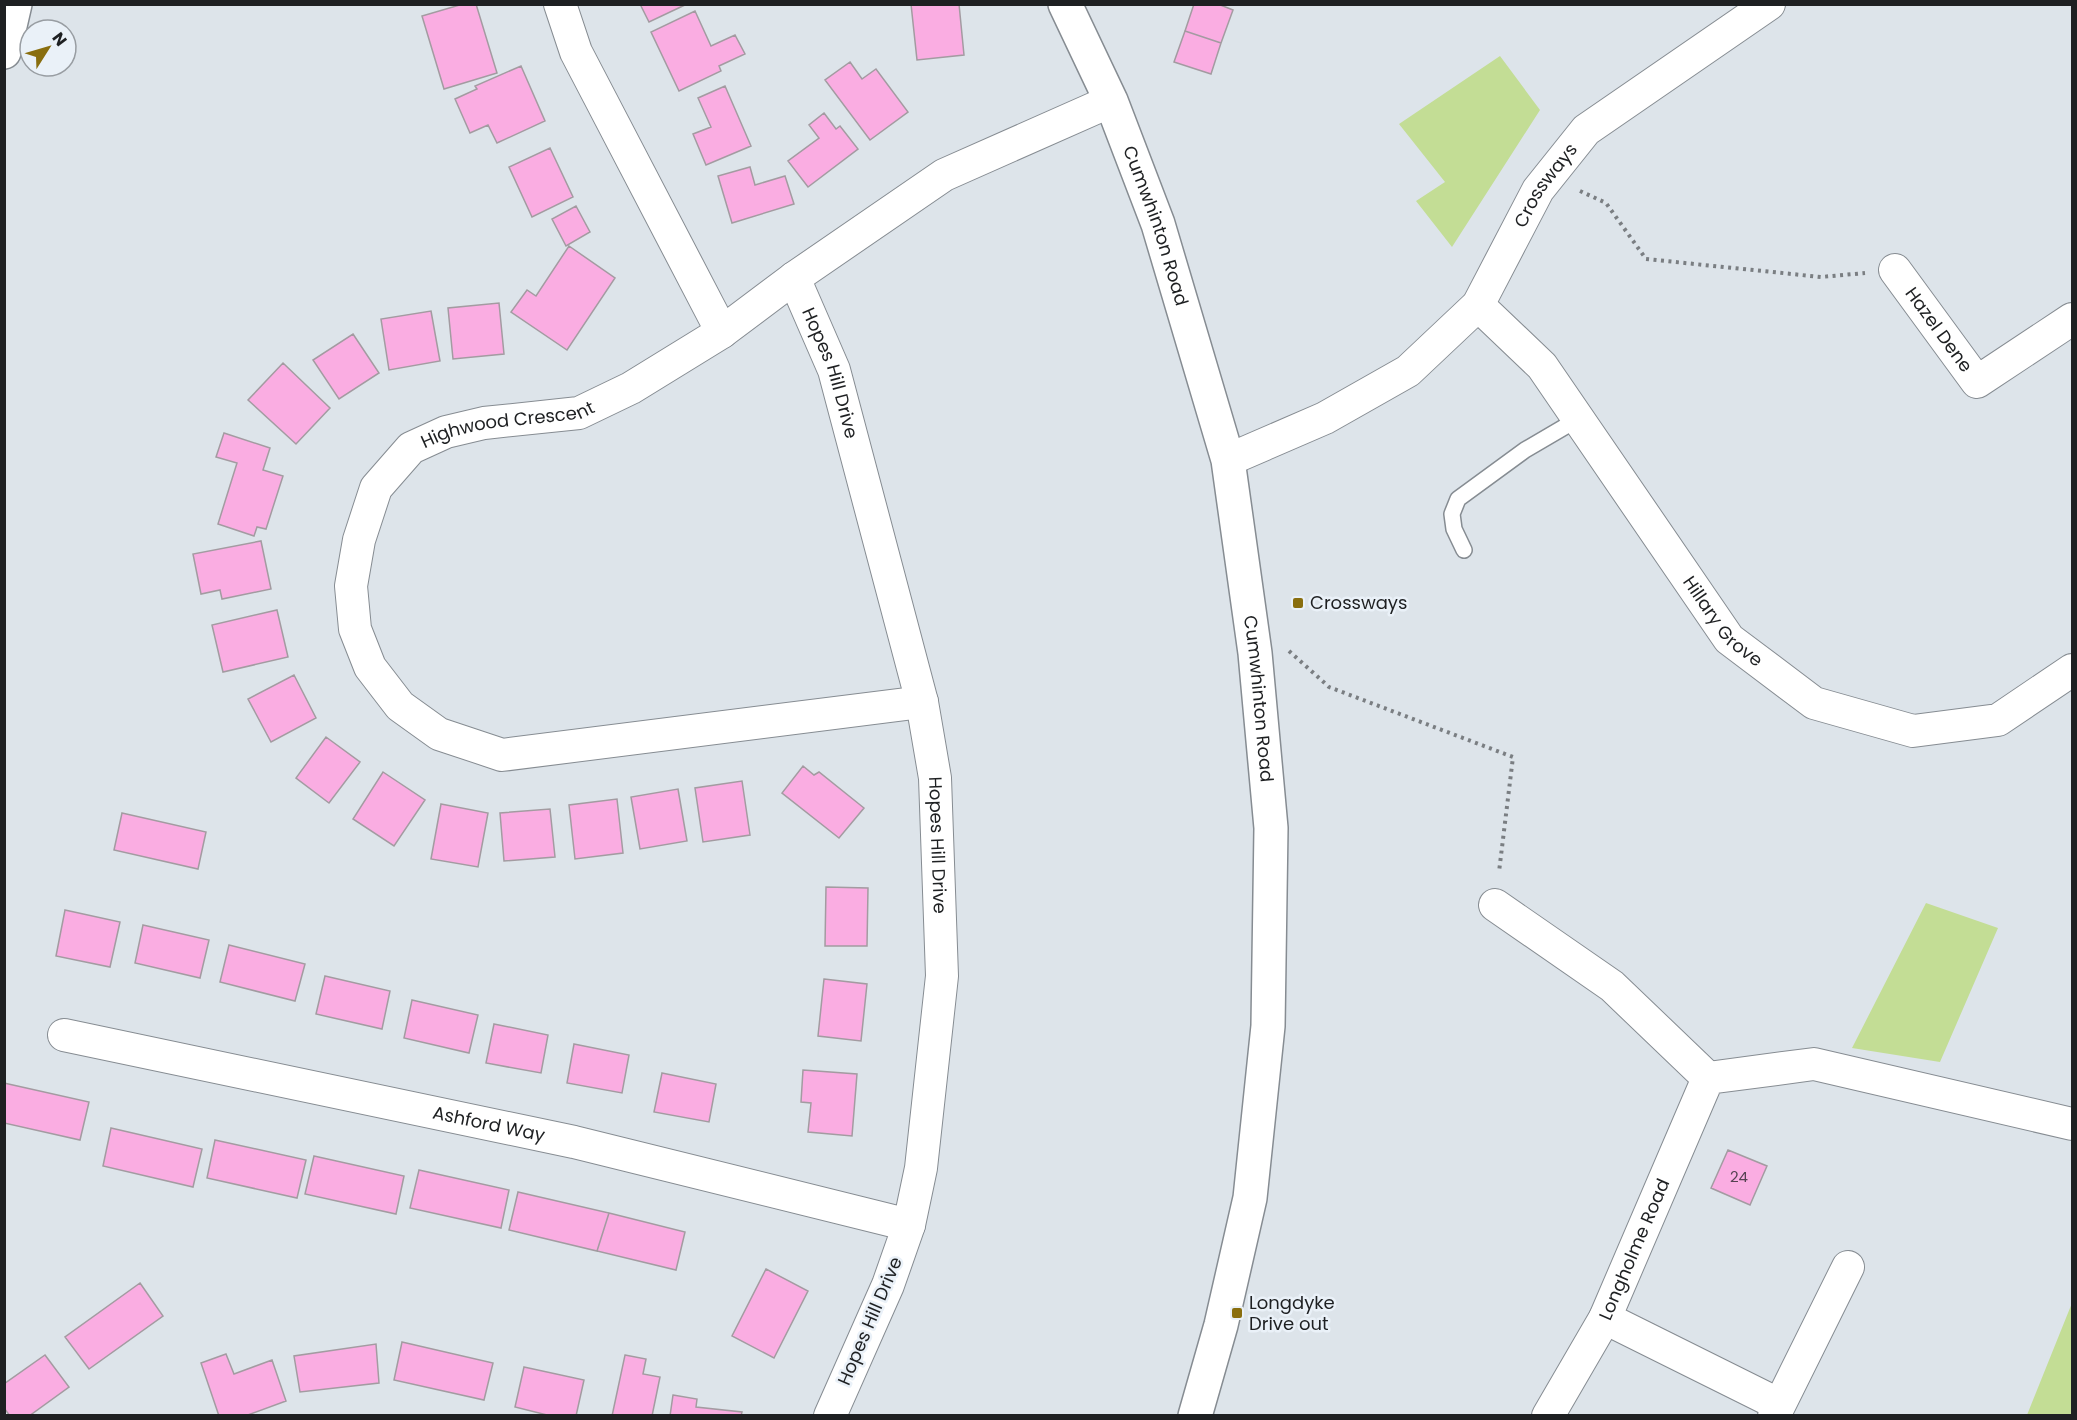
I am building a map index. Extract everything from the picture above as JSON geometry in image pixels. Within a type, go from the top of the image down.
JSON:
[{"type":"street","points":[[4,52],[15,4]]},
{"type":"street","points":[[560,4],[576,52],[722,332],[794,278],[944,175],[1111,101]]},
{"type":"street","name":"Cumwhinton Road","points":[[1065,4],[1111,101],[1158,224],[1228,460],[1255,653],[1271,828],[1268,1026],[1250,1198],[1221,1325],[1195,1416]]},
{"type":"street","name":"Crossways","points":[[1228,460],[1325,418],[1408,371],[1478,304],[1538,190],[1586,130],[1769,4]]},
{"type":"street","name":"Hazel Dene","points":[[1895,270],[1977,382],[2073,319]]},
{"type":"street","name":"Hopes Hill Drive","points":[[794,278],[834,370],[922,702],[935,778],[942,976],[921,1168],[909,1225],[888,1285],[830,1416]]},
{"type":"street","name":"Hillary Grove","points":[[1478,304],[1542,366],[1729,639],[1814,703],[1913,731],[1998,720],[2073,670]]},
{"type":"street","name":"Highwood Crescent","points":[[722,332],[631,388],[579,413],[484,423],[446,432],[411,448],[376,488],[359,540],[351,586],[355,629],[370,667],[400,706],[439,734],[502,755],[922,702]]},
{"type":"street","points":[[1495,906],[1612,986],[1708,1078],[1814,1064],[2073,1124]]},
{"type":"street","name":"Ashford Way","points":[[64,1035],[574,1142],[909,1225]]},
{"type":"street","name":"Longholme Road","points":[[1548,1416],[1605,1318],[1708,1078]]},
{"type":"street","points":[[1605,1318],[1776,1410],[1848,1267]]},
{"type":"lane","points":[[1464,550],[1455,529],[1452,514],[1458,499],[1525,450],[1578,419]]},
{"type":"path","points":[[1549,177],[1606,203],[1646,259],[1821,277],[1895,270]]},
{"type":"path","points":[[1250,616],[1329,687],[1514,757],[1495,906]]},
{"type":"green space","points":[[1500,56],[1540,110],[1452,247],[1416,201],[1445,182],[1399,124]]},
{"type":"green space","points":[[1926,903],[1998,928],[1940,1062],[1852,1048]]},
{"type":"green space","points":[[2072,1303],[2072,1415],[2027,1415]]},
{"type":"building","points":[[463,4],[476,4],[497,73],[444,89],[422,16]]},
{"type":"building","points":[[640,4],[687,4],[649,22]]},
{"type":"building","points":[[911,4],[959,4],[964,55],[917,60]]},
{"type":"building","points":[[1194,4],[1218,4],[1233,10],[1221,43],[1185,31]]},
{"type":"building","points":[[695,11],[711,46],[735,35],[745,54],[719,66],[721,71],[679,91],[651,32]]},
{"type":"building","points":[[1185,31],[1221,43],[1211,74],[1174,62]]},
{"type":"building","points":[[850,62],[862,79],[876,69],[908,112],[870,140],[825,80]]},
{"type":"building","points":[[521,66],[545,121],[497,143],[488,125],[470,133],[455,99],[477,89],[475,86]]},
{"type":"building","points":[[725,86],[751,146],[706,165],[693,134],[711,127],[698,98]]},
{"type":"building","points":[[824,113],[836,129],[840,126],[858,149],[808,187],[788,161],[819,138],[809,125]]},
{"type":"building","points":[[550,148],[573,197],[532,217],[509,167]]},
{"type":"building","points":[[750,167],[755,185],[785,176],[794,204],[732,223],[718,176]]},
{"type":"building","points":[[576,206],[590,232],[566,246],[552,219]]},
{"type":"building","points":[[569,246],[615,278],[567,350],[511,312],[527,290],[536,296]]},
{"type":"building","points":[[499,303],[504,354],[453,359],[448,308]]},
{"type":"building","points":[[431,311],[440,361],[389,370],[381,319]]},
{"type":"building","points":[[353,334],[379,373],[339,399],[313,360]]},
{"type":"building","points":[[283,363],[330,408],[296,444],[248,400]]},
{"type":"building","points":[[224,433],[270,448],[263,470],[283,476],[266,529],[257,527],[254,536],[218,524],[237,463],[216,457]]},
{"type":"building","points":[[261,541],[271,589],[222,599],[220,590],[201,594],[193,554]]},
{"type":"building","points":[[277,610],[288,657],[223,672],[212,625]]},
{"type":"building","points":[[294,675],[316,718],[271,742],[248,699]]},
{"type":"building","points":[[326,737],[360,762],[329,803],[296,778]]},
{"type":"building","points":[[803,766],[814,775],[819,772],[864,808],[839,838],[782,793]]},
{"type":"building","points":[[383,772],[425,800],[394,846],[353,819]]},
{"type":"building","points":[[742,781],[750,835],[703,842],[695,788]]},
{"type":"building","points":[[678,789],[687,841],[640,849],[631,797]]},
{"type":"building","points":[[617,799],[623,853],[575,859],[569,805]]},
{"type":"building","points":[[441,804],[488,813],[478,867],[431,859]]},
{"type":"building","points":[[550,809],[555,857],[504,861],[500,813]]},
{"type":"building","points":[[122,813],[206,832],[198,869],[114,850]]},
{"type":"building","points":[[826,887],[868,888],[867,946],[825,946]]},
{"type":"building","points":[[65,910],[120,922],[110,967],[56,956]]},
{"type":"building","points":[[143,925],[209,940],[200,978],[135,963]]},
{"type":"building","points":[[229,945],[305,964],[295,1001],[220,982]]},
{"type":"building","points":[[325,976],[390,991],[382,1029],[316,1014]]},
{"type":"building","points":[[824,979],[867,984],[861,1041],[818,1036]]},
{"type":"building","points":[[412,1000],[478,1015],[469,1053],[404,1038]]},
{"type":"building","points":[[494,1024],[548,1035],[541,1073],[486,1063]]},
{"type":"building","points":[[574,1044],[629,1055],[622,1093],[567,1083]]},
{"type":"building","points":[[803,1070],[857,1074],[852,1136],[808,1132],[811,1103],[801,1102]]},
{"type":"building","points":[[662,1073],[716,1084],[709,1122],[654,1112]]},
{"type":"building","points":[[4,1083],[89,1102],[80,1140],[4,1123]]},
{"type":"building","points":[[111,1128],[202,1149],[193,1187],[103,1166]]},
{"type":"building","points":[[215,1140],[306,1160],[297,1198],[207,1178]]},
{"type":"building","points":[[1728,1150],[1767,1166],[1750,1205],[1711,1188]]},
{"type":"building","points":[[314,1156],[404,1176],[396,1214],[305,1194]]},
{"type":"building","points":[[419,1170],[509,1190],[501,1228],[410,1208]]},
{"type":"building","points":[[518,1192],[609,1213],[597,1251],[509,1230]]},
{"type":"building","points":[[609,1213],[685,1232],[676,1270],[597,1251]]},
{"type":"building","points":[[766,1269],[808,1291],[774,1358],[732,1336]]},
{"type":"building","points":[[140,1283],[163,1316],[89,1369],[65,1337]]},
{"type":"building","points":[[402,1342],[493,1363],[484,1400],[394,1380]]},
{"type":"building","points":[[376,1344],[379,1383],[300,1392],[294,1356]]},
{"type":"building","points":[[226,1354],[234,1374],[272,1360],[286,1401],[245,1416],[219,1416],[201,1363]]},
{"type":"building","points":[[45,1355],[69,1387],[29,1416],[10,1416],[4,1408],[4,1384]]},
{"type":"building","points":[[625,1355],[646,1359],[643,1374],[660,1377],[652,1416],[612,1416]]},
{"type":"building","points":[[524,1367],[584,1380],[576,1416],[551,1416],[515,1407]]},
{"type":"building","points":[[673,1395],[697,1399],[696,1407],[742,1412],[741,1416],[670,1416]]},
{"type":"place","name":"Crossways","points":[[1298,603]]},
{"type":"place","name":"Longdyke Drive out","points":[[1237,1313]]}]
